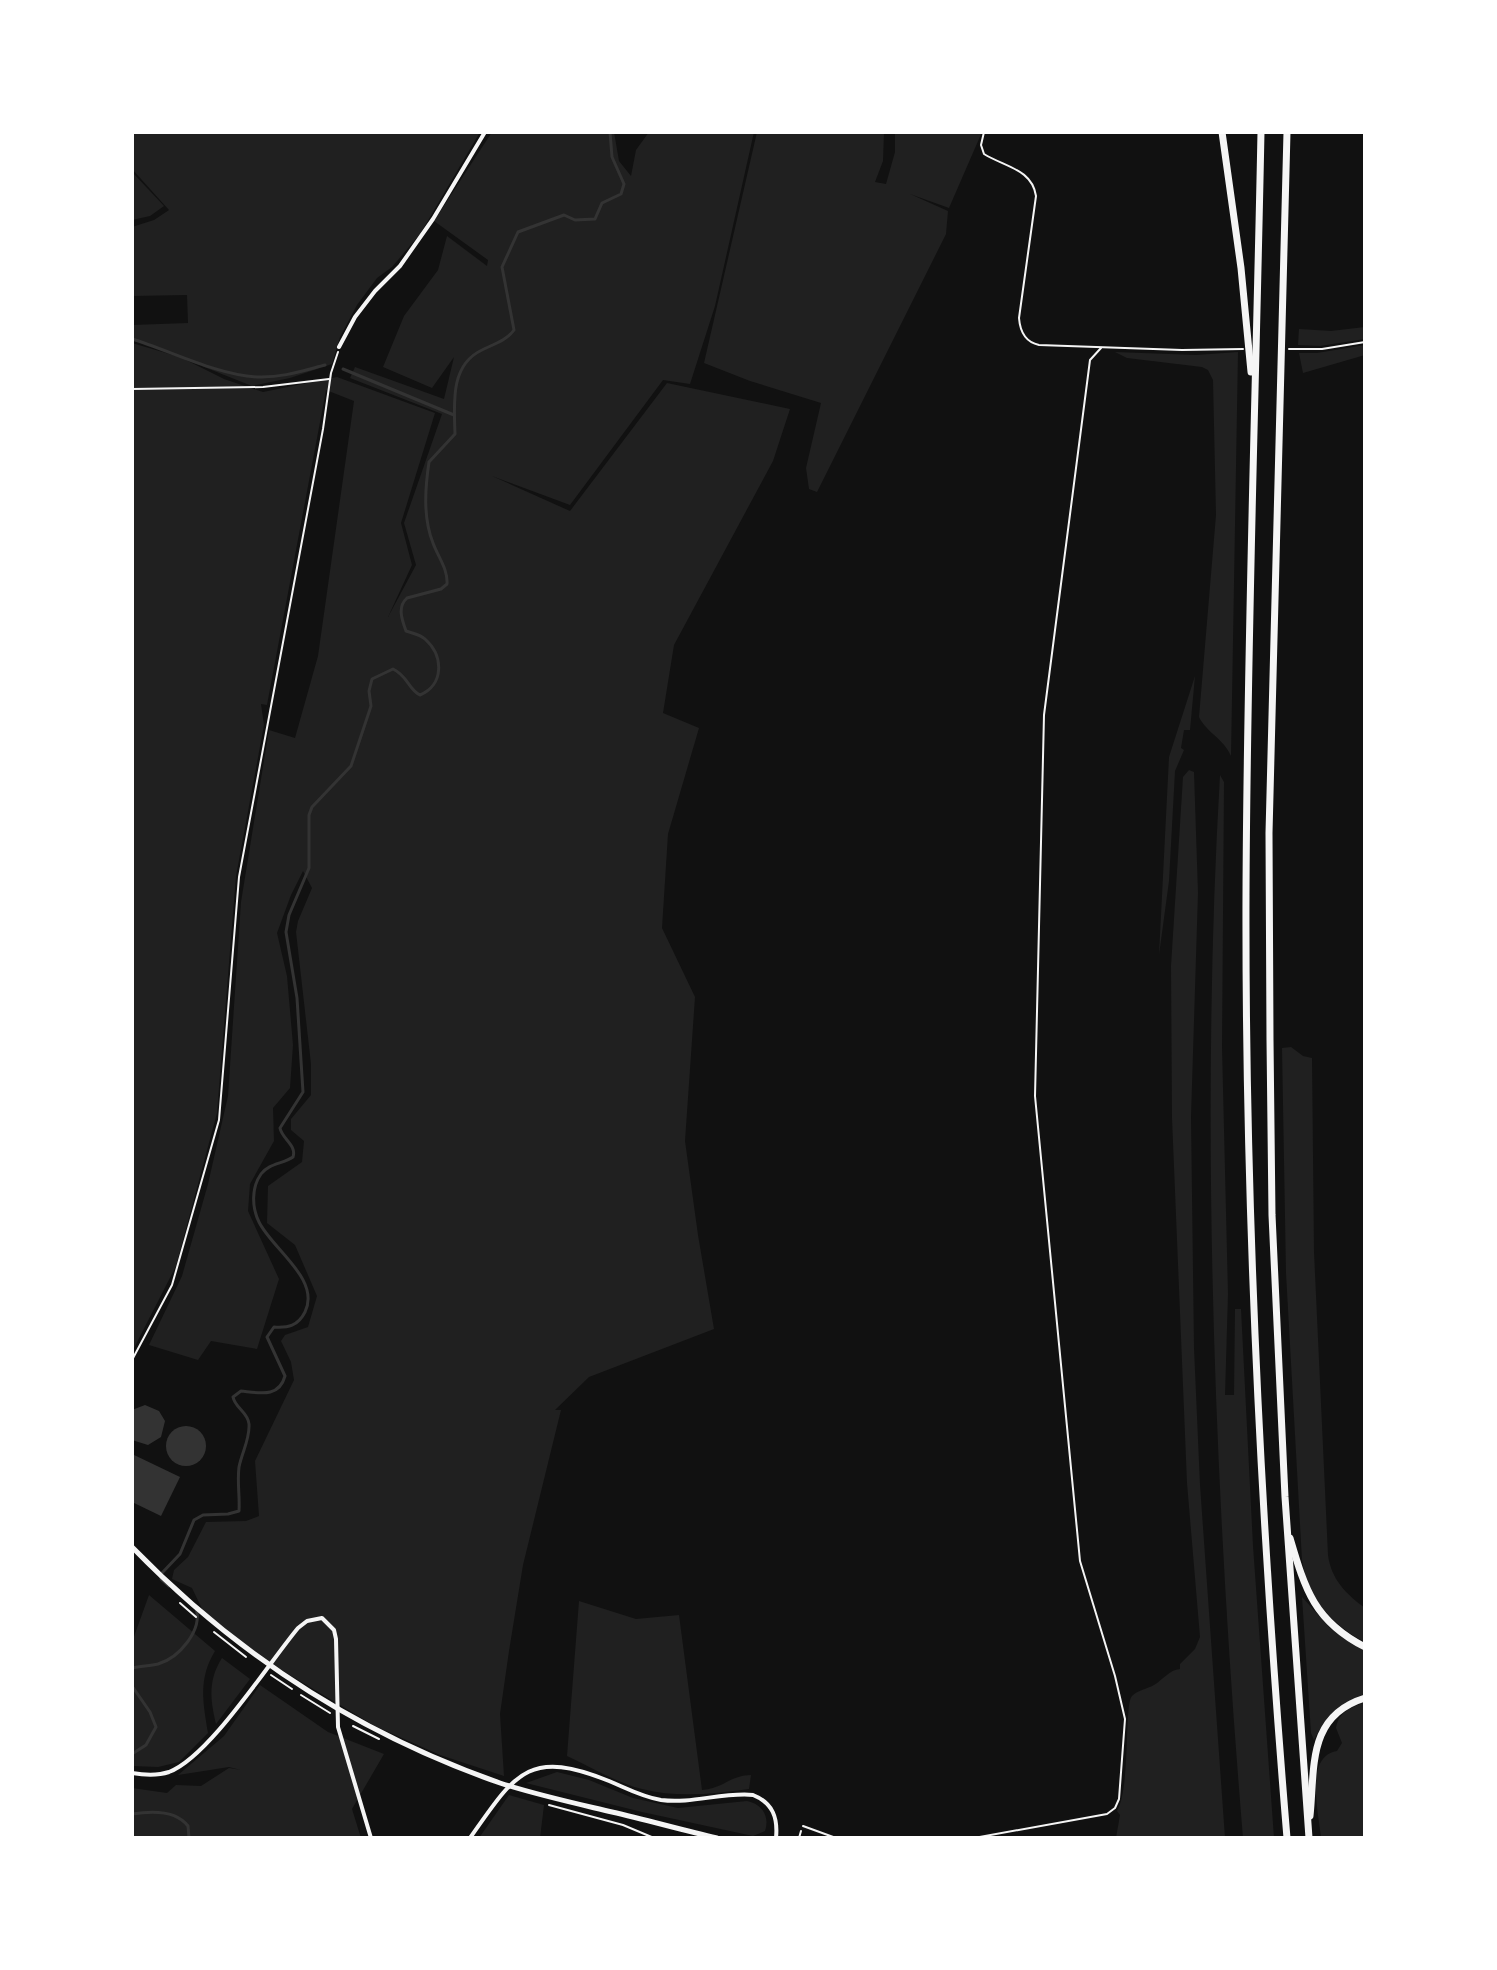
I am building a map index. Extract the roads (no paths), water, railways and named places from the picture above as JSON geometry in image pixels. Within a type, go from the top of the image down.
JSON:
[{"type":"highway","points":[[1222,132],[1241,268],[1254,406]]},
{"type":"highway","points":[[1261,132],[1246,899],[1248,1135],[1262,1497],[1287,1838]]},
{"type":"highway","points":[[1287,132],[1272,680],[1269,951],[1272,1215],[1286,1524],[1308,1837]]},
{"type":"highway","points":[[1286,1524],[1312,1602],[1334,1627],[1365,1647]]},
{"type":"highway","points":[[1308,1837],[1314,1762],[1320,1736],[1336,1714],[1365,1698]]},
{"type":"main road","points":[[132,1547],[193,1606],[241,1645],[288,1679],[381,1733],[463,1769],[535,1794],[717,1838]]},
{"type":"street","points":[[339,347],[355,317],[400,266],[433,219],[485,132]]},
{"type":"street","points":[[132,1773],[163,1774],[189,1760],[213,1736],[298,1628],[307,1621],[322,1618],[334,1630],[338,1727],[371,1838]]},
{"type":"street","points":[[470,1838],[501,1794],[519,1778],[547,1765],[558,1765],[572,1767],[660,1800],[691,1801],[753,1795],[772,1809],[776,1838]]},
{"type":"lane","points":[[803,1826],[836,1838]]},
{"type":"waterway","points":[[169,1586],[161,1579],[161,1574],[180,1554],[194,1520],[203,1515],[239,1511],[239,1467],[249,1424],[233,1397],[241,1391],[273,1391],[282,1383],[285,1376],[267,1337],[274,1327],[296,1323],[305,1312],[308,1300],[301,1276],[259,1222],[254,1198],[255,1185],[264,1170],[293,1157],[293,1149],[280,1128],[303,1092],[297,998],[286,932],[289,915],[309,868],[309,815],[312,807],[351,766],[371,706],[369,691],[372,679],[393,669],[420,695],[434,684],[439,670],[436,654],[423,638],[406,631],[401,614],[407,598],[441,589],[447,584],[426,514],[429,462],[455,434],[456,386],[464,365],[514,330],[502,267],[518,232],[564,215],[575,220],[595,219],[602,203],[621,194],[624,184],[612,157],[610,132]]},
{"type":"waterway","points":[[132,339],[242,375],[275,376],[325,365]]},
{"type":"waterway","points":[[343,369],[454,415]]},
{"type":"waterway","points":[[132,1668],[158,1664],[174,1656],[193,1634],[196,1608]]},
{"type":"waterway","points":[[132,1686],[156,1727],[146,1745],[132,1754]]},
{"type":"waterway","points":[[132,1814],[170,1814],[188,1826],[189,1838]]}]
